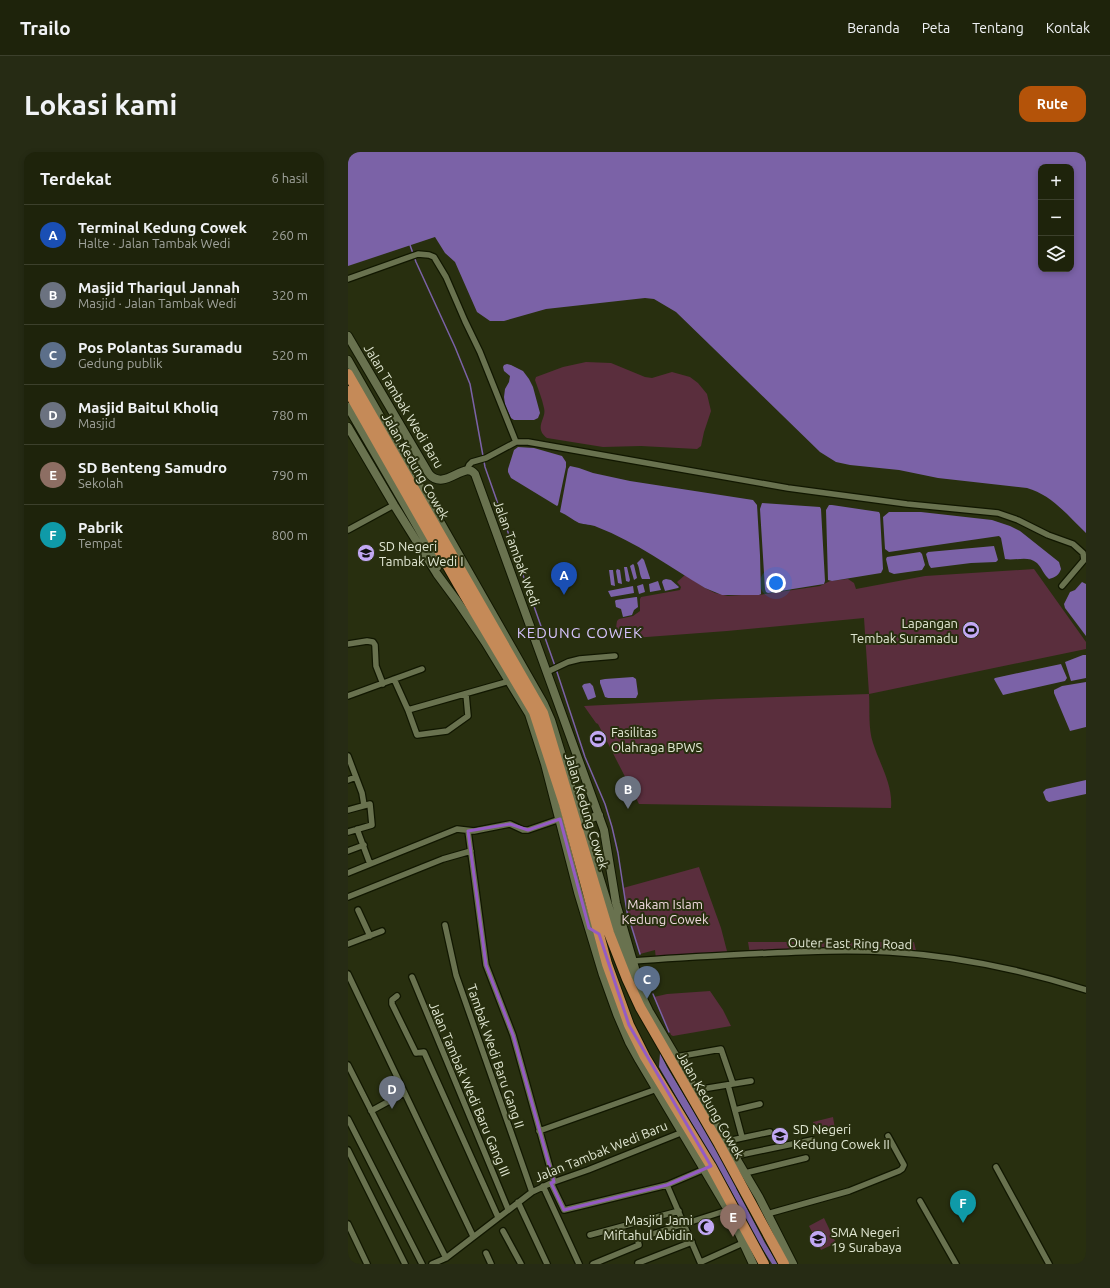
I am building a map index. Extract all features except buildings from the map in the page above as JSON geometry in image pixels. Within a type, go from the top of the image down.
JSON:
[{"type":"highway","name":"Jalan Kedung Cowek","points":[[348,374],[544,713],[609,933],[619,961],[640,1007],[665,1043],[671,1056],[723,1142],[763,1244],[774,1262]]},
{"type":"highway","name":"Jalan Kedung Cowek","points":[[348,391],[458,584],[534,712],[564,804],[615,988],[629,1025],[708,1167],[763,1244],[774,1262]]},
{"type":"highway","points":[[589,928],[600,934]]},
{"type":"main road","name":"Jalan Tambak Wedi Baru","points":[[348,336],[429,474],[435,479],[439,480],[467,470]]},
{"type":"main road","points":[[348,360],[544,704],[551,720],[582,822],[612,904],[626,959],[641,995]]},
{"type":"main road","points":[[348,407],[428,545],[436,565],[510,681],[532,722],[560,819]]},
{"type":"main road","points":[[348,427],[437,574],[457,600]]},
{"type":"main road","name":"Jalan Tambak Wedi","points":[[467,470],[475,474],[549,671],[604,830],[612,904],[633,961],[641,995]]},
{"type":"main road","points":[[582,822],[599,815]]},
{"type":"main road","name":"Jalan Kedung Cowek","points":[[560,819],[603,975],[629,1042],[682,1132],[708,1167],[753,1264]]},
{"type":"main road","name":"Jalan Kedung Cowek","points":[[641,995],[665,1043]]},
{"type":"main road","name":"Jalan Kedung Cowek","points":[[671,1056],[696,1090],[723,1142],[735,1156],[745,1173],[793,1264]]},
{"type":"street","points":[[348,279],[418,254],[434,257],[446,276],[480,352],[516,442]]},
{"type":"street","points":[[467,470],[469,465],[519,441],[788,488],[906,504],[998,513],[1068,542],[1080,550],[1084,556],[1084,560],[1062,586]]},
{"type":"street","points":[[348,530],[394,505]]},
{"type":"street","points":[[348,644],[367,641],[373,642],[375,645],[376,666],[383,684]]},
{"type":"street","points":[[549,671],[580,659],[615,656]]},
{"type":"street","points":[[348,696],[422,669]]},
{"type":"street","points":[[394,679],[408,710],[416,735],[447,731],[468,716],[466,694]]},
{"type":"street","points":[[408,710],[510,681]]},
{"type":"street","points":[[349,760],[356,777],[364,805]]},
{"type":"street","points":[[348,780],[356,777]]},
{"type":"street","points":[[348,810],[364,805],[371,805],[372,825],[348,832]]},
{"type":"street","points":[[348,873],[454,830],[460,829],[468,831],[510,824],[523,830],[528,830],[560,819]]},
{"type":"street","points":[[357,829],[370,864]]},
{"type":"street","points":[[468,831],[486,965],[513,1035],[552,1182],[564,1210],[667,1185],[708,1167]]},
{"type":"street","points":[[348,851],[364,845]]},
{"type":"street","points":[[348,897],[443,859],[471,852]]},
{"type":"street","points":[[358,910],[370,936]]},
{"type":"street","name":"Tambak Wedi Baru Gang II","points":[[445,925],[456,975],[532,1192]]},
{"type":"street","points":[[348,944],[382,931]]},
{"type":"street","name":"Outer East Ring Road","points":[[633,961],[795,952],[890,952],[940,957],[986,964],[1086,990]]},
{"type":"street","points":[[348,974],[473,1236]]},
{"type":"street","name":"Jalan Tambak Wedi Baru Gang III","points":[[412,977],[508,1209]]},
{"type":"street","points":[[397,996],[392,1000],[392,1004],[416,1053],[424,1052],[498,1217]]},
{"type":"street","points":[[671,1056],[721,1049],[742,1137]]},
{"type":"street","points":[[348,1065],[446,1258]]},
{"type":"street","points":[[696,1090],[751,1081]]},
{"type":"street","points":[[539,1131],[657,1089]]},
{"type":"street","points":[[371,1111],[404,1093]]},
{"type":"street","points":[[735,1110],[760,1104]]},
{"type":"street","points":[[348,1119],[422,1264]]},
{"type":"street","name":"Jalan Tambak Wedi Baru","points":[[432,1264],[446,1258],[532,1192],[544,1188],[552,1182],[588,1170],[682,1132]]},
{"type":"street","points":[[723,1142],[770,1132]]},
{"type":"street","points":[[767,1214],[849,1191],[899,1171],[904,1165],[888,1136]]},
{"type":"street","points":[[735,1156],[812,1140]]},
{"type":"street","points":[[348,1150],[405,1264]]},
{"type":"street","points":[[745,1173],[806,1158]]},
{"type":"street","points":[[996,1167],[1049,1264]]},
{"type":"street","points":[[667,1185],[701,1263],[743,1242]]},
{"type":"street","points":[[544,1188],[579,1264]]},
{"type":"street","points":[[920,1201],[956,1264]]},
{"type":"street","points":[[518,1202],[547,1264]]},
{"type":"street","points":[[594,1264],[639,1245],[638,1241],[640,1238],[728,1210]]},
{"type":"street","points":[[590,1235],[678,1211]]},
{"type":"street","points":[[348,1224],[367,1264]]},
{"type":"street","points":[[503,1231],[521,1264]]},
{"type":"street","points":[[638,1263],[692,1242]]},
{"type":"street","points":[[486,1253],[492,1264]]},
{"type":"highlighted area","points":[[560,819],[589,928],[599,934],[629,1025],[711,1166],[667,1185],[564,1210],[551,1183],[554,1182],[513,1035],[486,965],[468,831],[510,824],[528,830]]},
{"type":"green space","points":[[586,362],[611,363],[645,377],[652,378],[672,372],[690,377],[698,383],[707,394],[711,411],[701,446],[697,449],[641,446],[603,447],[547,438],[541,430],[544,408],[535,380],[536,377],[563,367]]},
{"type":"green space","name":"Lapangan Tembak Suramadu","points":[[1034,569],[1086,642],[1086,649],[869,694],[864,618],[727,631],[620,639],[616,628],[617,621],[619,619],[633,616],[640,611],[641,597],[680,590],[681,587],[677,582],[685,575],[715,593],[728,596],[759,595],[820,586],[830,581],[848,579],[854,583],[856,589],[925,576]]},
{"type":"green space","points":[[869,694],[871,737],[888,783],[891,808],[639,804],[598,724],[584,706],[719,699]]},
{"type":"green space","name":"Makam Islam Kedung Cowek","points":[[699,867],[721,928],[728,955],[656,960],[655,950],[640,954],[627,912],[623,888]]},
{"type":"green space","points":[[748,942],[914,942],[917,955],[890,952],[750,954]]},
{"type":"green space","points":[[710,991],[723,1010],[731,1026],[673,1036],[671,1035],[654,997],[667,994]]},
{"type":"green space","points":[[833,1117],[835,1129],[816,1134],[813,1122]]},
{"type":"green space","points":[[824,1218],[836,1243],[821,1250],[809,1226]]},
{"type":"shaded area","points":[[348,152],[1086,152],[1086,533],[1052,501],[1036,491],[1027,488],[938,478],[899,470],[850,465],[836,462],[820,452],[676,312],[654,299],[645,298],[546,309],[504,321],[490,321],[477,312],[455,262],[445,253],[435,237],[348,266]]},
{"type":"shaded area","points":[[507,364],[523,371],[529,379],[533,387],[540,413],[538,418],[534,420],[514,420],[511,418],[505,405],[504,397],[505,389],[509,382],[510,376],[504,371],[503,367]]},
{"type":"shaded area","points":[[518,447],[534,448],[562,456],[566,462],[557,506],[511,478],[508,469],[514,450]]},
{"type":"shaded area","points":[[570,466],[593,473],[630,481],[753,500],[757,505],[761,594],[722,595],[705,588],[625,540],[595,526],[579,523],[560,512],[568,469]]},
{"type":"shaded area","points":[[762,503],[820,507],[824,584],[768,593],[766,592],[760,509]]},
{"type":"shaded area","points":[[829,505],[879,512],[883,569],[881,573],[832,581],[828,580],[826,510]]},
{"type":"shaded area","points":[[889,512],[921,512],[992,520],[1020,531],[1059,562],[1061,569],[1057,576],[1049,579],[1039,565],[1030,559],[1005,559],[1001,538],[999,536],[889,552],[885,549],[883,517]]},
{"type":"shaded area","points":[[994,546],[998,560],[996,562],[971,563],[931,568],[926,554],[928,552]]},
{"type":"shaded area","points":[[920,552],[925,565],[922,570],[894,574],[889,572],[886,559],[887,557]]},
{"type":"shaded area","points":[[642,558],[650,579],[642,579],[641,577],[637,563]]},
{"type":"shaded area","points":[[633,564],[637,578],[634,580],[630,566]]},
{"type":"shaded area","points":[[624,567],[627,567],[630,580],[629,582],[626,581]]},
{"type":"shaded area","points":[[617,569],[620,570],[622,584],[618,583]]},
{"type":"shaded area","points":[[609,570],[613,570],[615,586],[611,585]]},
{"type":"shaded area","points":[[666,579],[671,580],[679,587],[665,591],[662,582]]},
{"type":"shaded area","points":[[658,581],[661,590],[650,592],[649,584]]},
{"type":"shaded area","points":[[1082,582],[1086,584],[1086,636],[1065,608],[1064,604],[1070,592],[1075,590]]},
{"type":"shaded area","points":[[643,584],[645,592],[639,594],[637,586]]},
{"type":"shaded area","points":[[633,586],[634,593],[611,597],[608,591]]},
{"type":"shaded area","points":[[637,597],[638,607],[634,610],[632,615],[623,617],[621,609],[616,607],[615,601]]},
{"type":"shaded area","points":[[1086,655],[1086,678],[1071,681],[1065,662]]},
{"type":"shaded area","points":[[1061,664],[1067,678],[1065,681],[1003,695],[994,679],[995,678]]},
{"type":"shaded area","points":[[633,677],[636,679],[638,694],[636,698],[605,697],[600,680]]},
{"type":"shaded area","points":[[1086,682],[1086,727],[1070,731],[1054,690],[1062,686]]},
{"type":"shaded area","points":[[590,683],[593,686],[596,697],[588,700],[582,686]]},
{"type":"shaded area","points":[[1086,780],[1086,794],[1049,802],[1046,800],[1043,792],[1046,789]]},
{"type":"shaded area","points":[[660,1053],[736,1182],[738,1186],[736,1188],[765,1243],[778,1264],[772,1264],[754,1235],[730,1189],[659,1067]]},
{"type":"waterway","points":[[410,245],[416,262],[455,347],[470,384],[485,467],[555,666]]},
{"type":"waterway","points":[[556,669],[585,757],[605,804],[612,827],[618,853],[627,912],[640,954]]},
{"type":"waterway","points":[[653,994],[669,1032]]},
{"type":"place","name":"SD Negeri Tambak Wedi I","points":[[366,553]]},
{"type":"place","name":"Terminal Kedung Cowek","points":[[564,595]]},
{"type":"place","name":"Lapangan Tembak Suramadu","points":[[971,630]]},
{"type":"place","name":"Fasilitas Olahraga BPWS","points":[[598,739]]},
{"type":"place","name":"Masjid Thariqul Jannah","points":[[628,809]]},
{"type":"place","name":"Pos Polantas Suramadu","points":[[647,999]]},
{"type":"place","name":"Masjid Baitul Kholiq","points":[[392,1109]]},
{"type":"place","name":"SD Negeri Kedung Cowek II","points":[[780,1136]]},
{"type":"place","name":"Pabrik","points":[[963,1223]]},
{"type":"place","name":"Masjid Jami Miftahul Abidin","points":[[706,1227]]},
{"type":"place","name":"SD Benteng Samudro","points":[[733,1237]]},
{"type":"place","name":"SMA Negeri 19 Surabaya","points":[[818,1239]]},
{"type":"district","name":"KEDUNG COWEK","points":[[580,632]]}]
